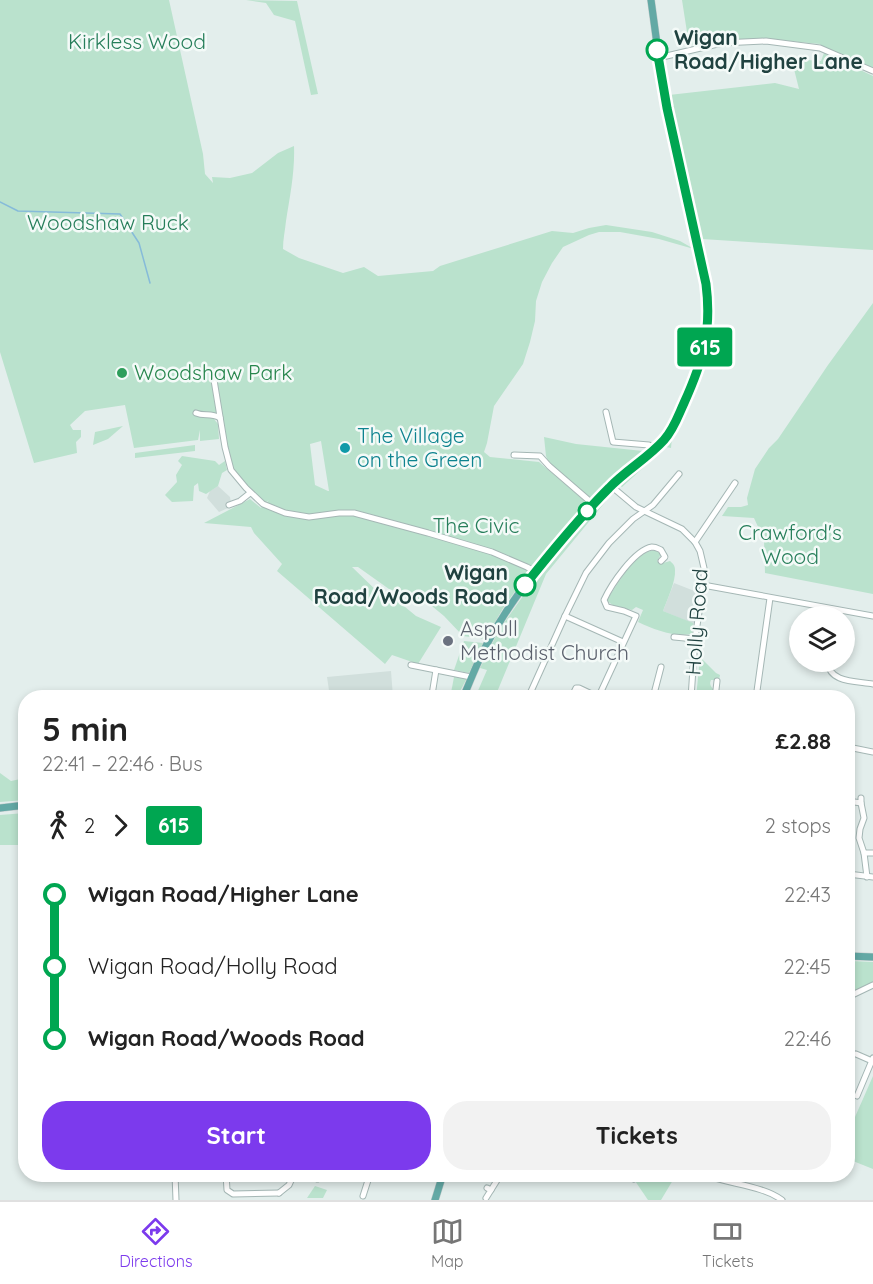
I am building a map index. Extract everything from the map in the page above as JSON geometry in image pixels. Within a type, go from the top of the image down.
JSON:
[{"type":"main road","points":[[466,690],[501,620],[536,572],[593,504],[669,435],[702,360],[709,301],[667,108],[651,0]]},
{"type":"main road","points":[[0,808],[18,806]]},
{"type":"main road","points":[[855,957],[873,957]]},
{"type":"main road","points":[[435,1200],[441,1182]]},
{"type":"street","points":[[658,58],[722,44],[765,41],[820,48],[873,71]]},
{"type":"street","points":[[214,380],[231,470],[250,493],[263,504],[285,513],[309,517],[354,513],[492,552],[536,572]]},
{"type":"street","points":[[606,412],[613,442],[649,445],[655,449]]},
{"type":"street","points":[[196,413],[210,414],[220,418]]},
{"type":"street","points":[[514,455],[540,456],[593,504]]},
{"type":"street","points":[[532,690],[580,584],[598,556],[633,519],[645,512],[665,492],[679,474]]},
{"type":"street","points":[[695,542],[735,483]]},
{"type":"street","name":"Holly Road","points":[[611,486],[636,507],[682,529],[695,542],[700,551],[704,568],[703,585],[695,639],[692,690]]},
{"type":"street","points":[[229,505],[240,501],[250,493]]},
{"type":"street","points":[[601,690],[637,613],[607,607],[604,600],[622,572],[644,550],[657,548],[663,553],[665,559]]},
{"type":"street","points":[[703,585],[806,606]]},
{"type":"street","points":[[757,690],[770,598]]},
{"type":"street","points":[[855,614],[873,616]]},
{"type":"street","points":[[565,616],[623,642]]},
{"type":"street","points":[[674,638],[695,639]]},
{"type":"street","points":[[411,665],[471,677]]},
{"type":"street","points":[[654,690],[662,668]]},
{"type":"street","points":[[433,690],[436,670]]},
{"type":"street","points":[[831,672],[842,679],[873,684]]},
{"type":"street","points":[[716,690],[717,681]]},
{"type":"street","points":[[855,748],[873,752]]},
{"type":"street","points":[[855,801],[861,801],[864,818],[859,838],[870,877]]},
{"type":"street","points":[[864,853],[873,853]]},
{"type":"street","points":[[855,875],[870,877]]},
{"type":"street","points":[[855,994],[873,985]]},
{"type":"street","points":[[856,1054],[872,1060],[857,1096]]},
{"type":"street","points":[[175,1182],[176,1200]]},
{"type":"street","points":[[226,1182],[227,1190],[233,1194],[279,1193],[290,1182]]},
{"type":"street","points":[[363,1196],[367,1182]]},
{"type":"street","points":[[486,1197],[495,1182]]},
{"type":"street","points":[[734,1182],[782,1200]]},
{"type":"street","points":[[279,1193],[283,1200]]},
{"type":"shaded area","points":[[218,486],[230,497],[231,503],[228,508],[219,512],[207,498],[210,491]]},
{"type":"shaded area","points":[[674,583],[697,592],[694,624],[663,611]]},
{"type":"shaded area","points":[[391,671],[392,690],[329,690],[327,677]]},
{"type":"green space","points":[[0,0],[169,0],[203,154],[205,174],[213,183],[212,177],[230,178],[252,173],[278,153],[294,146],[293,174],[283,249],[299,258],[343,273],[364,267],[378,276],[433,271],[440,266],[552,231],[573,233],[606,225],[652,232],[680,241],[694,249],[659,239],[620,232],[599,232],[563,247],[552,263],[542,282],[536,301],[535,321],[523,364],[494,406],[484,452],[490,457],[539,462],[587,503],[529,572],[505,605],[485,639],[463,636],[427,602],[389,589],[358,567],[352,567],[381,595],[393,597],[416,616],[441,627],[418,664],[392,655],[385,664],[277,571],[282,564],[251,527],[204,523],[250,499],[261,508],[269,500],[263,504],[231,470],[220,418],[214,419],[218,424],[219,439],[200,441],[200,430],[198,440],[134,448],[125,405],[85,411],[70,425],[73,430],[81,430],[81,437],[76,442],[77,453],[34,463],[0,352]],"holes":[[[321,441],[329,491],[315,485],[310,444]]]},
{"type":"green space","points":[[246,0],[297,1],[318,94],[311,95],[295,21],[274,15],[266,3]]},
{"type":"green space","points":[[682,0],[873,0],[873,70],[822,48],[820,44],[745,39],[689,45]]},
{"type":"green space","points":[[824,53],[873,76],[873,250],[702,239],[669,95],[775,83],[799,89],[793,59],[821,61]]},
{"type":"green space","name":"Crawford's Wood","points":[[873,303],[873,594],[765,573],[764,540],[754,518],[722,516],[728,507],[748,505],[747,498],[755,469]]},
{"type":"green space","points":[[123,426],[108,439],[93,445],[95,432]]},
{"type":"green space","points":[[544,437],[576,444],[643,451],[622,467],[591,499],[548,461]]},
{"type":"green space","points":[[672,437],[671,448],[666,447],[622,487],[618,484]]},
{"type":"green space","points":[[195,445],[195,451],[135,458],[135,453]]},
{"type":"green space","points":[[182,456],[215,461],[219,465],[225,461],[227,470],[222,473],[218,486],[206,494],[199,491],[198,483],[194,486],[193,501],[172,502],[165,495],[177,482],[176,475],[182,465],[178,461]]},
{"type":"green space","points":[[601,499],[606,501],[546,574],[498,690],[478,690],[487,670],[480,668],[499,630],[530,586]]},
{"type":"green space","points":[[654,550],[660,553],[657,561],[660,564],[670,561],[675,568],[673,585],[663,611],[693,623],[693,634],[671,634],[651,628],[638,622],[643,610],[636,607],[632,610],[618,607],[607,600],[633,563],[647,552]]},
{"type":"green space","points":[[464,641],[483,643],[469,673],[454,670]]},
{"type":"green space","points":[[700,657],[720,675],[719,680],[711,680],[713,690],[697,690]]},
{"type":"green space","points":[[454,677],[467,678],[461,690],[452,690]]},
{"type":"green space","points":[[0,773],[11,781],[18,780],[18,801],[0,802]]},
{"type":"green space","points":[[18,814],[18,845],[0,845],[0,815]]},
{"type":"green space","points":[[855,961],[873,962],[873,983],[855,992]]},
{"type":"green space","points":[[873,1076],[873,1169],[855,1162],[855,1117]]},
{"type":"green space","points":[[636,1182],[672,1182],[661,1200],[648,1200]]},
{"type":"green space","points":[[315,1186],[327,1190],[323,1198],[307,1198]]},
{"type":"waterway","points":[[0,202],[18,211],[120,214],[139,243],[150,283]]},
{"type":"bus line","name":"615","points":[[525,585],[593,504],[669,435],[702,360],[709,301],[667,108],[657,50]]},
{"type":"place","name":"Wigan Road/Higher Lane","points":[[657,50]]},
{"type":"place","name":"Woodshaw Park","points":[[122,373]]},
{"type":"place","name":"The Village on the Green","points":[[345,448]]},
{"type":"place","name":"Wigan Road/Woods Road","points":[[525,585]]},
{"type":"place","name":"Aspull Methodist Church","points":[[448,641]]},
{"type":"park label","name":"Kirkless Wood","points":[[137,42]]},
{"type":"park label","name":"Woodshaw Ruck","points":[[108,223]]},
{"type":"park label","name":"The Civic","points":[[476,526]]}]
